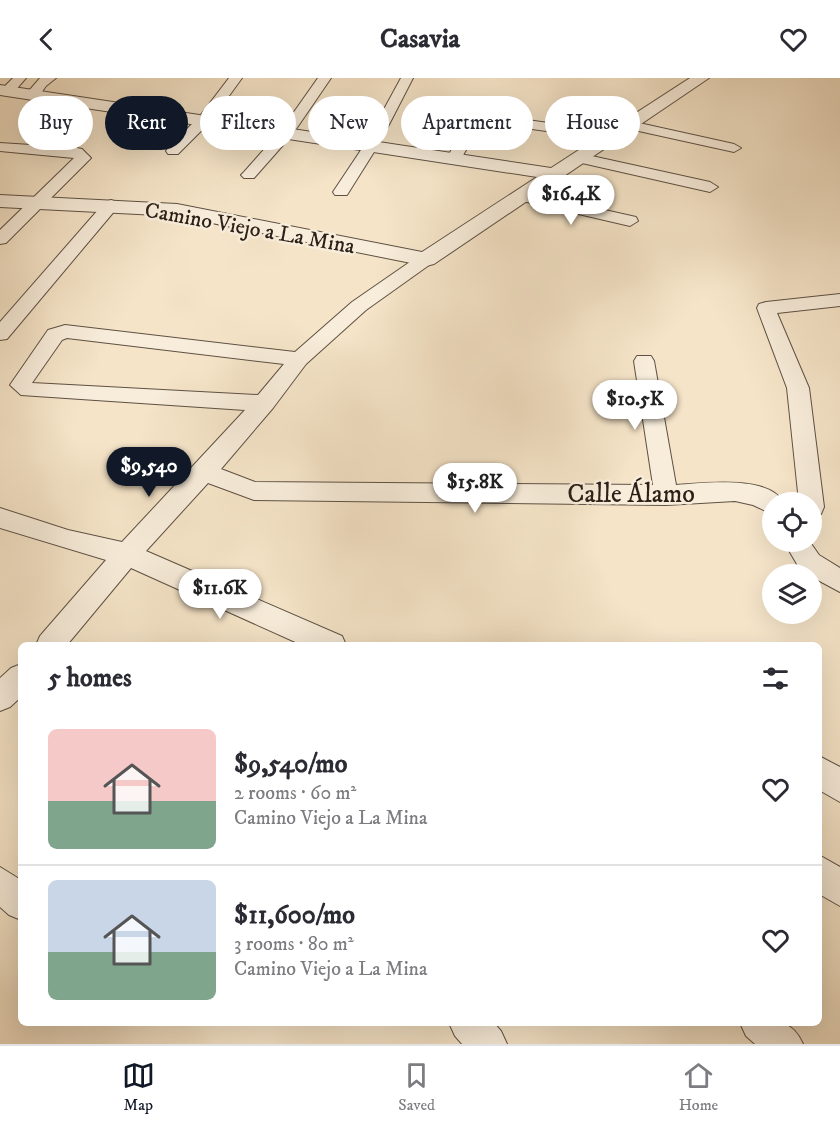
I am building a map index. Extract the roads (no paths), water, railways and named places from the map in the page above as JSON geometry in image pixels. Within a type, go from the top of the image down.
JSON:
[{"type":"street","points":[[33,93],[41,83],[50,78]]},
{"type":"street","points":[[222,96],[236,78]]},
{"type":"street","points":[[296,119],[325,78]]},
{"type":"street","points":[[389,112],[407,78]]},
{"type":"street","points":[[640,118],[701,78]]},
{"type":"street","points":[[9,86],[33,93],[200,118]]},
{"type":"street","points":[[173,151],[200,124]]},
{"type":"street","points":[[640,127],[734,148]]},
{"type":"street","points":[[0,147],[82,154],[80,162],[40,203],[0,239]]},
{"type":"street","points":[[389,147],[552,174]]},
{"type":"street","points":[[249,175],[271,150]]},
{"type":"street","points":[[341,192],[368,150]]},
{"type":"street","points":[[455,158],[459,150]]},
{"type":"street","points":[[53,642],[127,554],[265,404],[299,359],[359,306],[590,150]]},
{"type":"street","points":[[578,158],[710,187]]},
{"type":"street","points":[[520,196],[630,221]]},
{"type":"street","name":"Camino Viejo a La Mina","points":[[0,201],[177,210],[426,259]]},
{"type":"street","points":[[0,334],[111,205]]},
{"type":"street","points":[[810,492],[798,388],[766,308],[840,300]]},
{"type":"street","points":[[265,404],[28,390],[20,385],[55,335],[65,331],[299,359]]},
{"type":"street","points":[[644,361],[666,495]]},
{"type":"street","name":"Calle Álamo","points":[[202,471],[254,491],[666,495],[748,493],[762,499]]},
{"type":"street","points":[[0,518],[68,540],[127,554],[325,642]]},
{"type":"street","points":[[804,552],[810,562],[840,581]]},
{"type":"street","points":[[0,697],[18,681]]},
{"type":"street","points":[[822,773],[840,786]]},
{"type":"street","points":[[822,874],[840,889]]},
{"type":"street","points":[[0,884],[18,900]]},
{"type":"street","points":[[471,1026],[488,1044]]},
{"type":"street","points":[[763,1026],[784,1044]]}]
